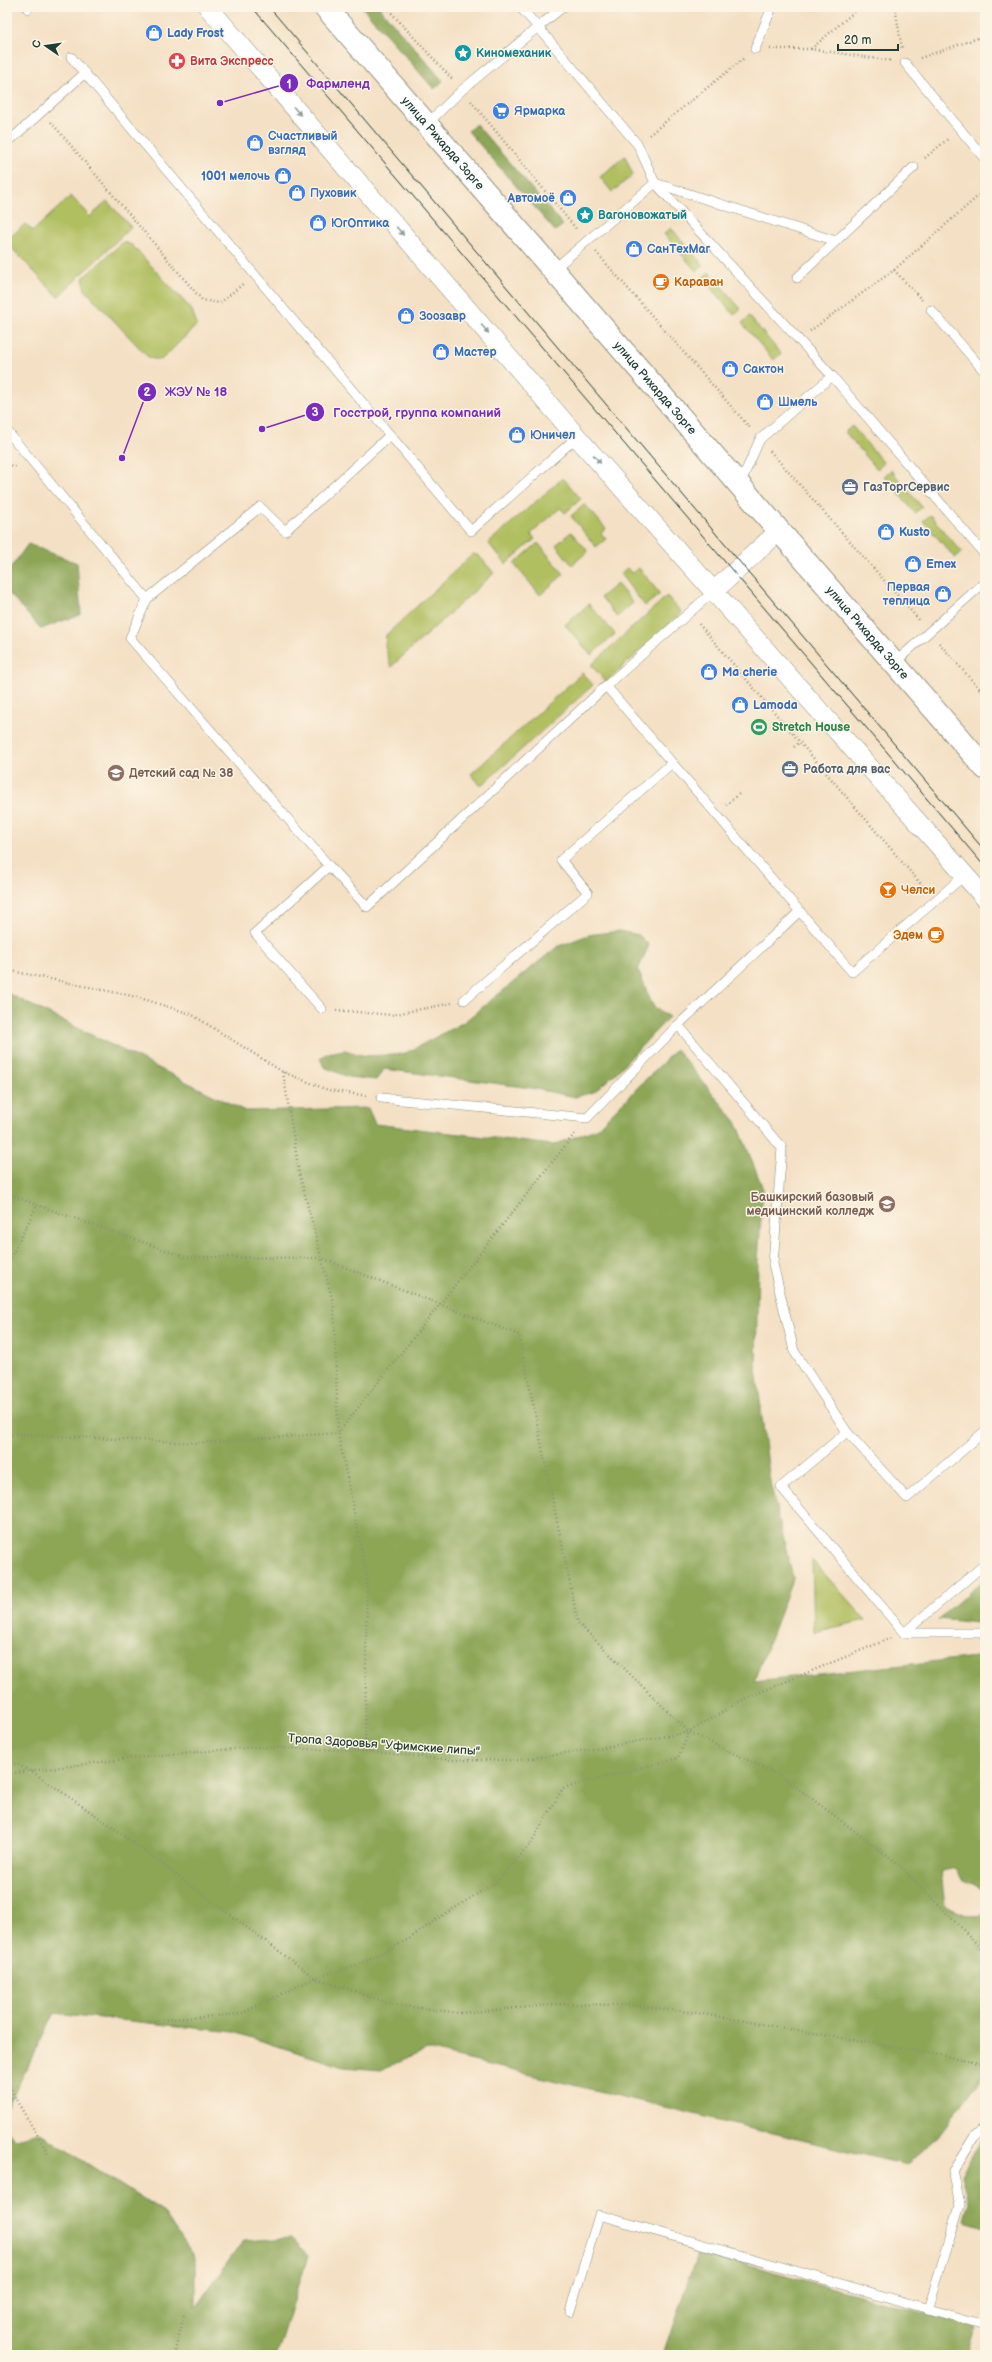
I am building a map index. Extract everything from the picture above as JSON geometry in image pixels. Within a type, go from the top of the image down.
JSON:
[{"type":"main road","name":"улица Рихарда Зорге","points":[[325,7],[740,484],[893,664],[985,768]]},
{"type":"street","points":[[208,7],[577,437],[985,898]]},
{"type":"street","points":[[714,591],[779,530]]},
{"type":"lane","points":[[520,7],[638,145],[655,182],[832,376],[985,555]]},
{"type":"lane","points":[[427,124],[462,90],[563,7]]},
{"type":"lane","points":[[755,49],[772,7]]},
{"type":"lane","points":[[71,57],[253,275],[471,531],[577,437]]},
{"type":"lane","points":[[905,63],[985,159]]},
{"type":"lane","points":[[7,143],[85,73]]},
{"type":"lane","points":[[797,278],[914,167]]},
{"type":"lane","points":[[553,270],[655,182]]},
{"type":"lane","points":[[655,182],[836,241]]},
{"type":"lane","points":[[931,310],[985,372]]},
{"type":"lane","points":[[740,484],[760,439],[832,376]]},
{"type":"lane","points":[[7,431],[148,599]]},
{"type":"lane","points":[[390,435],[285,531],[260,507],[148,599],[130,638],[329,866],[367,907],[606,686],[714,591]]},
{"type":"lane","points":[[893,664],[985,582]]},
{"type":"lane","points":[[606,686],[852,972],[965,875]]},
{"type":"lane","points":[[464,1000],[588,893],[561,860],[672,763]]},
{"type":"lane","points":[[322,1009],[254,933],[329,866]]},
{"type":"lane","points":[[381,1098],[587,1118],[678,1024],[800,911]]},
{"type":"lane","points":[[678,1024],[782,1148],[773,1264],[794,1351],[847,1432],[908,1498],[985,1431]]},
{"type":"lane","points":[[847,1432],[781,1487],[904,1633],[985,1633]]},
{"type":"lane","points":[[904,1633],[985,1564]]},
{"type":"lane","points":[[928,2309],[960,2205],[953,2171],[974,2137],[985,2126]]},
{"type":"lane","points":[[570,2311],[600,2215],[985,2325]]},
{"type":"path","points":[[386,7],[462,90],[586,240],[985,695]]},
{"type":"path","points":[[811,49],[860,7]]},
{"type":"path","points":[[895,7],[905,63]]},
{"type":"path","points":[[638,145],[755,49],[811,49],[905,63],[981,37],[985,41]]},
{"type":"path","points":[[42,112],[202,300],[220,303],[253,275]]},
{"type":"path","points":[[914,167],[960,129]]},
{"type":"path","points":[[799,340],[894,270],[985,190]]},
{"type":"path","points":[[894,270],[931,310]]},
{"type":"path","points":[[689,613],[935,900]]},
{"type":"path","points":[[794,747],[800,742]]},
{"type":"path","points":[[7,970],[137,997],[191,1014],[283,1072],[328,1090],[381,1098]]},
{"type":"path","points":[[322,1009],[391,1015],[464,1000]]},
{"type":"path","points":[[283,1072],[298,1172],[334,1306],[338,1433],[367,1577],[365,1751]]},
{"type":"path","points":[[7,1435],[196,1443],[338,1433],[587,1118]]},
{"type":"path","points":[[7,1193],[185,1257],[321,1258],[519,1335],[578,1623],[690,1732],[789,1782],[896,1862],[985,1952]]},
{"type":"path","points":[[7,1265],[37,1205]]},
{"type":"path","name":"Тропа Здоровья \"Уфимские липы\"","points":[[7,1774],[33,1772],[148,1756],[258,1746],[365,1751],[453,1760],[518,1760],[601,1748],[690,1732],[744,1699],[904,1633]]},
{"type":"path","points":[[150,2021],[240,2014],[316,1978],[362,1963],[409,1939],[437,1919],[498,1881],[531,1843],[563,1788],[678,1758],[690,1732]]},
{"type":"path","points":[[7,1760],[33,1772],[111,1826],[316,1978],[395,2005],[460,2013],[562,2004],[628,2005],[698,2013],[985,2063]]},
{"type":"path","points":[[7,2078],[15,2098],[48,2153]]},
{"type":"path","points":[[7,2100],[15,2098]]},
{"type":"path","points":[[174,2355],[184,2315]]},
{"type":"green space","points":[[362,7],[379,7],[443,81],[434,89]]},
{"type":"green space","points":[[476,124],[563,225],[555,231],[468,131]]},
{"type":"green space","points":[[625,156],[633,175],[612,192],[600,177]]},
{"type":"green space","points":[[71,196],[90,217],[107,201],[131,227],[58,297],[7,243],[7,240],[25,224],[33,231]]},
{"type":"green space","points":[[671,228],[703,265],[696,271],[664,234]]},
{"type":"green space","points":[[123,242],[132,245],[192,310],[197,325],[161,360],[149,358],[85,290],[83,278]]},
{"type":"green space","points":[[709,272],[741,309],[734,315],[702,278]]},
{"type":"green space","points":[[749,316],[781,354],[773,360],[742,323]]},
{"type":"green space","points":[[852,426],[884,463],[877,469],[845,432]]},
{"type":"green space","points":[[891,470],[922,507],[915,513],[884,476]]},
{"type":"green space","points":[[563,478],[581,499],[565,513],[560,508],[531,534],[535,539],[506,564],[488,543]]},
{"type":"green space","points":[[585,504],[606,529],[601,533],[606,539],[596,547],[571,516]]},
{"type":"green space","points":[[930,515],[962,552],[955,558],[923,521]]},
{"type":"green space","points":[[571,532],[588,551],[572,565],[556,545]]},
{"type":"green space","points":[[538,543],[564,574],[540,595],[514,564]]},
{"type":"green space","points":[[28,544],[77,563],[81,614],[41,629],[7,591],[7,573]]},
{"type":"green space","points":[[473,554],[479,556],[494,573],[391,667],[385,646],[386,635]]},
{"type":"green space","points":[[627,568],[632,573],[639,568],[660,594],[645,606],[620,574]]},
{"type":"green space","points":[[617,584],[633,603],[617,617],[601,597]]},
{"type":"green space","points":[[667,596],[682,613],[606,682],[591,665]]},
{"type":"green space","points":[[589,604],[615,634],[591,655],[565,625]]},
{"type":"green space","points":[[582,673],[593,685],[481,786],[471,774]]},
{"type":"green space","points":[[619,931],[639,935],[649,945],[638,970],[653,1006],[669,1017],[618,1071],[594,1092],[575,1097],[531,1088],[384,1069],[376,1080],[348,1077],[324,1067],[320,1058],[328,1053],[344,1050],[366,1056],[404,1054],[464,1022],[557,947],[588,935]]},
{"type":"green space","points":[[7,993],[245,1111],[368,1108],[375,1124],[553,1145],[596,1129],[676,1049],[737,1123],[763,1189],[758,1260],[756,1369],[770,1482],[793,1578],[754,1681],[985,1656],[985,1890],[962,1879],[955,1868],[941,1871],[945,1906],[969,1916],[985,1915],[985,2073],[938,2137],[906,2165],[427,2050],[380,2070],[344,2067],[233,2032],[54,2013],[7,2108]]},
{"type":"green space","points":[[812,1560],[866,1620],[814,1632]]},
{"type":"green space","points":[[985,1579],[985,1617],[977,1623],[938,1619]]},
{"type":"green space","points":[[7,2130],[15,2139],[40,2133],[164,2213],[195,2257],[195,2308],[243,2241],[291,2238],[308,2256],[277,2355],[7,2355]]},
{"type":"green space","points":[[985,2137],[985,2227],[964,2221],[969,2202],[962,2175],[981,2140]]},
{"type":"green space","points":[[698,2251],[975,2327],[967,2355],[663,2355]]},
{"type":"tram line","points":[[252,7],[985,867]]},
{"type":"tram line","points":[[269,7],[985,851]]},
{"type":"place","name":"Lady Frost","points":[[154,33]]},
{"type":"place","name":"Киномеханик","points":[[463,53]]},
{"type":"place","name":"Вита Экспресс","points":[[177,61]]},
{"type":"place","name":"Фармленд","points":[[220,103]]},
{"type":"place","name":"Ярмарка","points":[[501,111]]},
{"type":"place","name":"Счастливый взгляд","points":[[255,143]]},
{"type":"place","name":"1001 мелочь","points":[[283,176]]},
{"type":"place","name":"Пуховик","points":[[297,193]]},
{"type":"place","name":"Автомоё","points":[[568,198]]},
{"type":"place","name":"Вагоновожатый","points":[[585,215]]},
{"type":"place","name":"ЮгОптика","points":[[318,223]]},
{"type":"place","name":"СанТехМаг","points":[[634,249]]},
{"type":"place","name":"Караван","points":[[661,282]]},
{"type":"place","name":"Зоозавр","points":[[406,316]]},
{"type":"place","name":"Мастер","points":[[441,352]]},
{"type":"place","name":"Сактон","points":[[730,369]]},
{"type":"place","name":"Шмель","points":[[765,402]]},
{"type":"place","name":"Госстрой, группа компаний","points":[[262,429]]},
{"type":"place","name":"Юничел","points":[[517,435]]},
{"type":"place","name":"ЖЭУ № 18","points":[[122,458]]},
{"type":"place","name":"ГазТоргСервис","points":[[850,487]]},
{"type":"place","name":"Kusto","points":[[886,532]]},
{"type":"place","name":"Emex","points":[[913,564]]},
{"type":"place","name":"Первая теплица","points":[[943,594]]},
{"type":"place","name":"Ma cherie","points":[[709,672]]},
{"type":"place","name":"Lamoda","points":[[740,705]]},
{"type":"place","name":"Stretch House","points":[[759,727]]},
{"type":"place","name":"Работа для вас","points":[[790,769]]},
{"type":"place","name":"Детский сад № 38","points":[[116,773]]},
{"type":"place","name":"Челси","points":[[888,890]]},
{"type":"place","name":"Эдем","points":[[936,935]]},
{"type":"place","name":"Башкирский базовый медицинский колледж","points":[[887,1204]]}]
